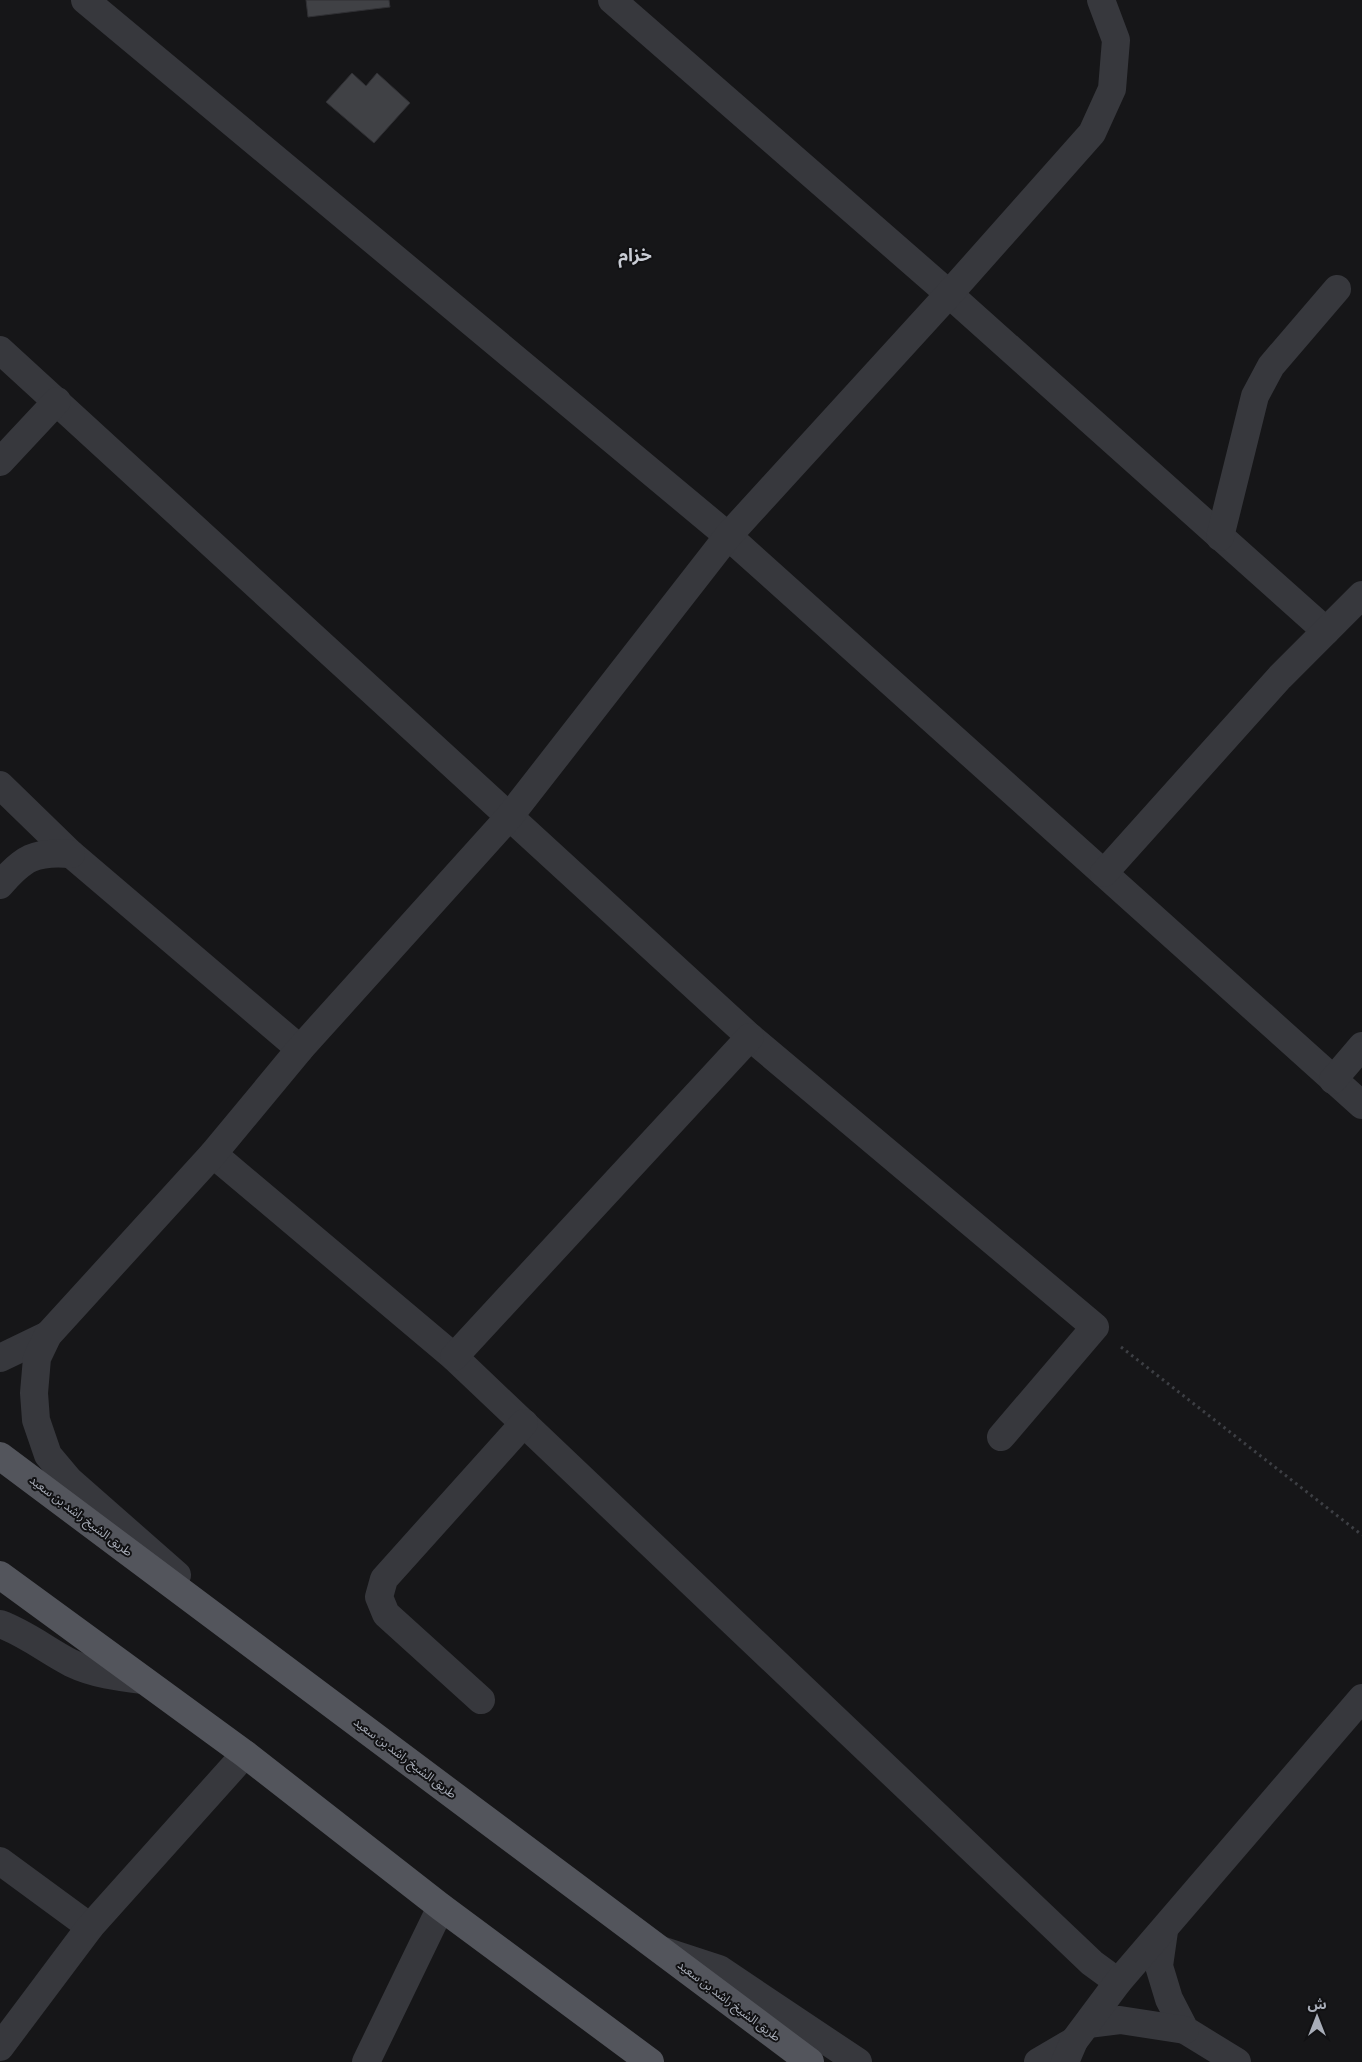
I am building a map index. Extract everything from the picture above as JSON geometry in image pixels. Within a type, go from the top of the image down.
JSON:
[{"type":"main road","name":"طريق الشيخ راشد بن سعيد","points":[[0,1456],[810,2062]]},
{"type":"main road","points":[[0,1575],[245,1754],[440,1907],[650,2062]]},
{"type":"street","points":[[85,0],[728,536],[1362,1105]]},
{"type":"street","points":[[612,0],[949,294],[1326,631]]},
{"type":"street","points":[[272,1658],[70,1480],[48,1455],[36,1420],[34,1393],[37,1358],[48,1335],[213,1154],[300,1049],[509,817],[728,536],[949,294],[1092,133],[1112,90],[1116,40],[1101,0]]},
{"type":"street","points":[[1220,537],[1255,396],[1271,366],[1337,289]]},
{"type":"street","points":[[0,350],[58,401],[750,1037],[1095,1327],[1001,1437]]},
{"type":"street","points":[[0,462],[58,401]]},
{"type":"street","points":[[1104,874],[1280,678],[1362,595]]},
{"type":"street","points":[[0,786],[71,854],[300,1049]]},
{"type":"street","points":[[0,885],[14,868],[33,855],[49,852],[71,854]]},
{"type":"street","points":[[454,1356],[750,1037]]},
{"type":"street","points":[[1333,1080],[1362,1046]]},
{"type":"street","points":[[213,1154],[454,1356],[1092,1963],[1118,1982]]},
{"type":"street","points":[[0,1358],[48,1335]]},
{"type":"street","points":[[481,1700],[386,1614],[379,1597],[384,1579],[524,1423]]},
{"type":"street","points":[[0,1624],[23,1632],[71,1662],[94,1672],[143,1680]]},
{"type":"street","points":[[1076,2042],[1118,1982],[1164,1931],[1362,1698]]},
{"type":"street","points":[[0,2046],[90,1927],[245,1754]]},
{"type":"street","points":[[0,1860],[90,1927]]},
{"type":"street","points":[[366,2062],[440,1907]]},
{"type":"street","points":[[1164,1931],[1158,1966],[1169,1999],[1185,2030]]},
{"type":"street","points":[[664,1952],[719,1968],[858,2062]]},
{"type":"street","points":[[1038,2062],[1120,2020],[1185,2030],[1237,2062]]},
{"type":"path","points":[[1095,1327],[1362,1536]]},
{"type":"building","points":[[306,0],[389,0],[390,7],[308,17]]},
{"type":"building","points":[[352,73],[366,86],[377,73],[410,103],[374,143],[326,102]]},
{"type":"district","name":"خزام","points":[[635,255]]}]
